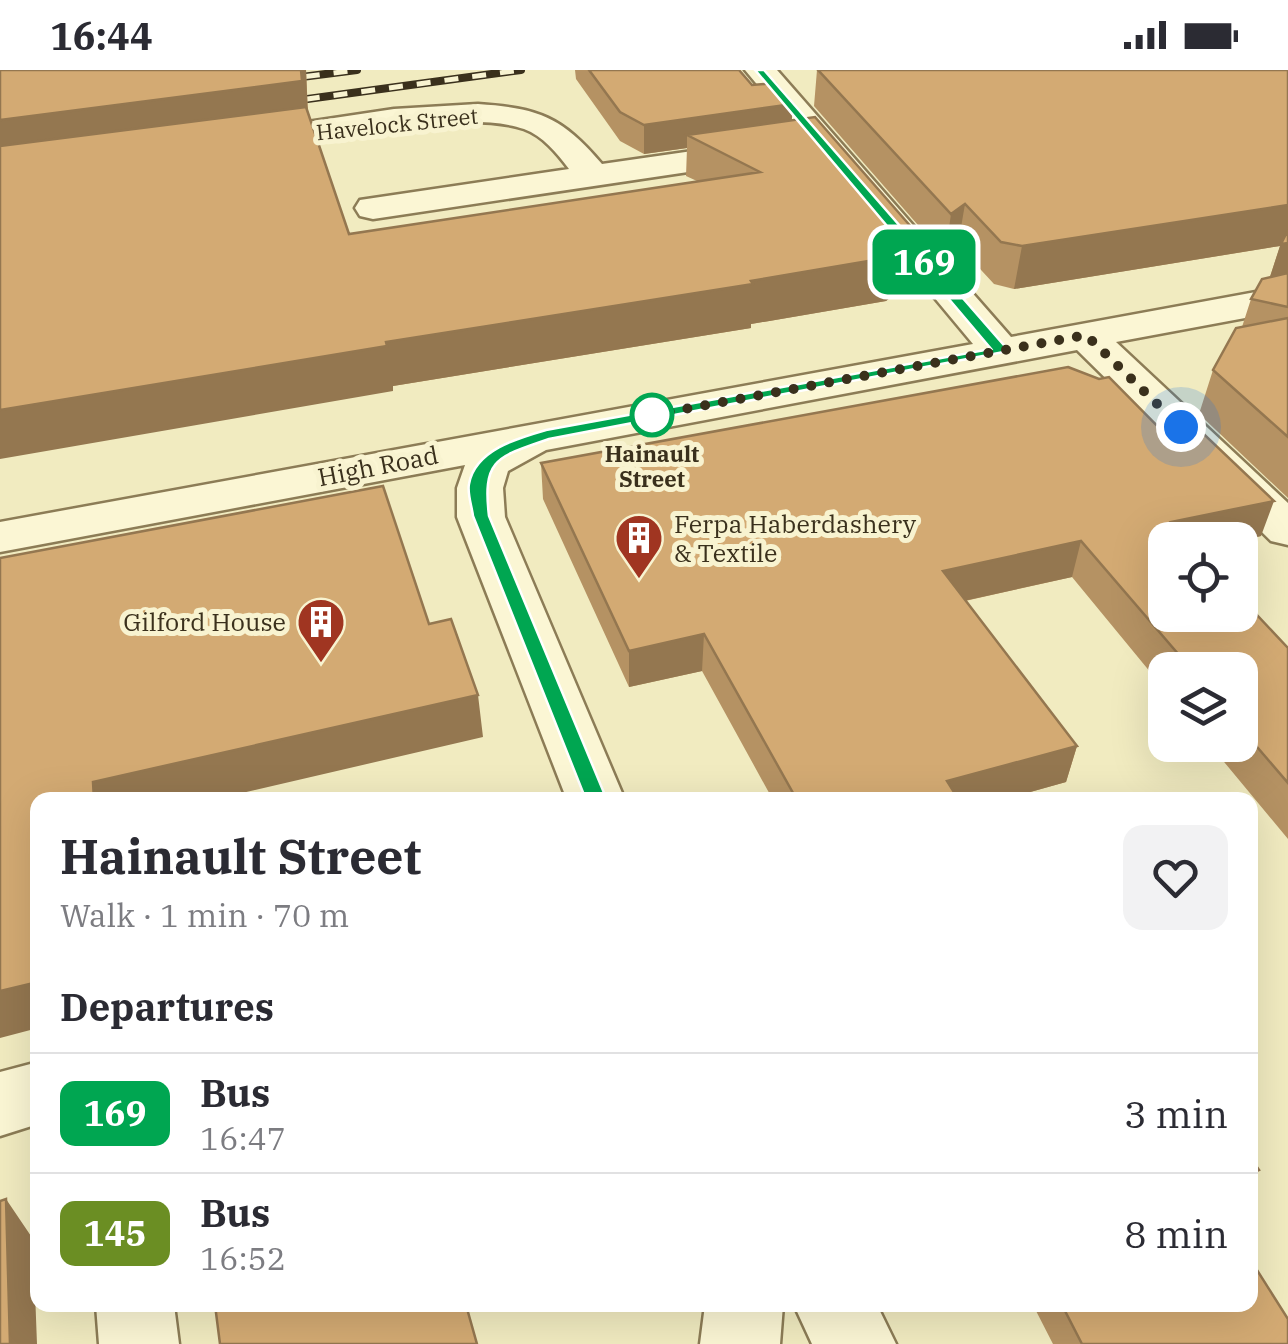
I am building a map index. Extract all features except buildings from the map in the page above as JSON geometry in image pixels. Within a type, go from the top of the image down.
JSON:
[{"type":"street","points":[[770,82],[1001,351]]},
{"type":"street","name":"Havelock Street","points":[[216,146],[431,116],[502,114],[534,120],[556,132],[594,176]]},
{"type":"street","points":[[373,208],[822,142]]},
{"type":"street","name":"High Road","points":[[0,537],[1288,298]]},
{"type":"street","points":[[1086,335],[1288,530]]},
{"type":"street","points":[[546,435],[510,448],[488,462],[477,484],[481,516],[593,792]]},
{"type":"street","points":[[0,1104],[30,1096]]},
{"type":"street","points":[[137,1312],[139,1344]]},
{"type":"street","points":[[740,1344],[743,1312]]},
{"type":"street","points":[[836,1312],[856,1344]]},
{"type":"railway","points":[[278,80],[357,70]]},
{"type":"railway","points":[[278,103],[521,70]]},
{"type":"bus line","name":"169","points":[[593,792],[481,516],[477,484],[488,462],[510,448],[546,435],[1001,351],[760,70]]},
{"type":"place","name":"Hainault Street","points":[[652,415]]},
{"type":"place","name":"Ferpa Haberdashery & Textile","points":[[639,580]]},
{"type":"place","name":"Gilford House","points":[[321,664]]},
{"type":"route","points":[[652,415],[1086,335],[1181,427]]}]
